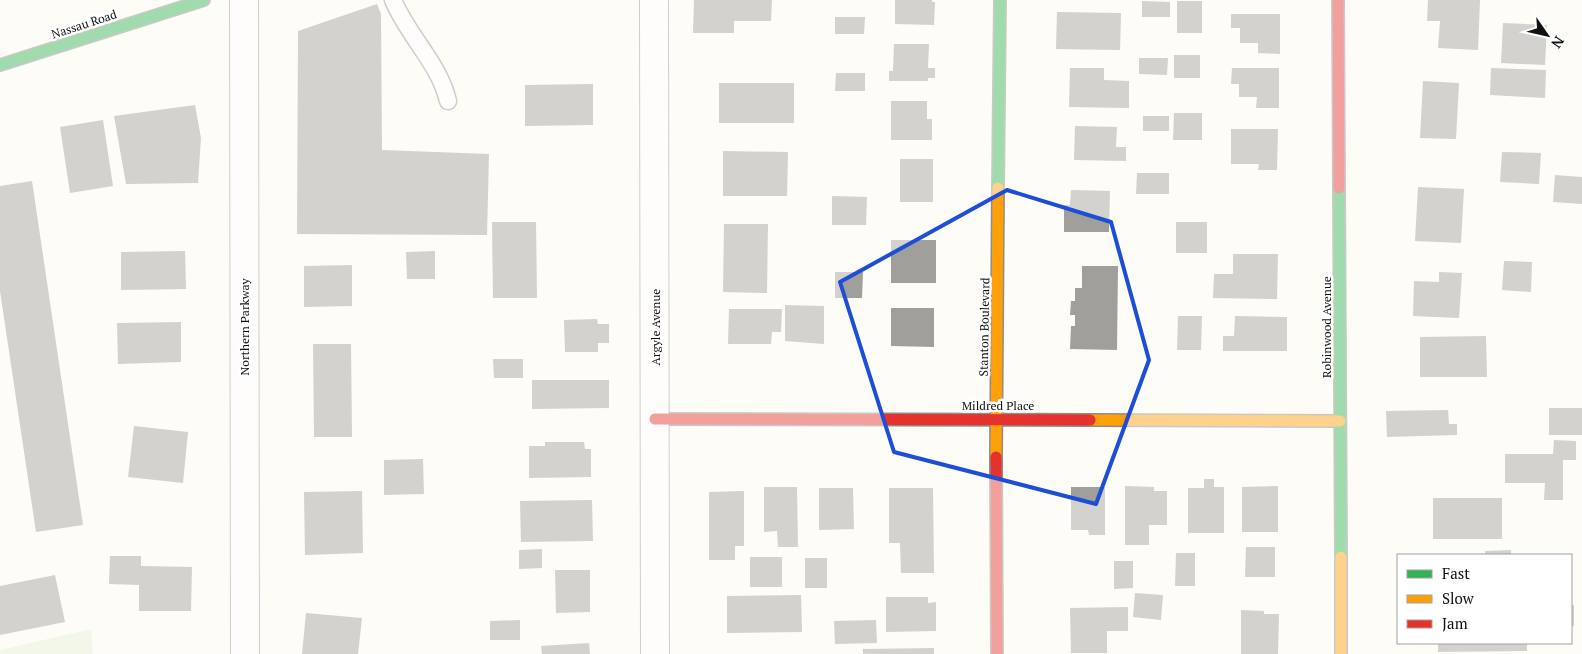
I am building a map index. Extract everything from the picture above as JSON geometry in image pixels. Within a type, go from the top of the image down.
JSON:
[{"type":"street","name":"Nassau Road","points":[[0,65],[204,0]]},
{"type":"street","name":"Northern Parkway","points":[[244,0],[245,654]]},
{"type":"street","name":"Argyle Avenue","points":[[654,0],[655,654]]},
{"type":"street","name":"Stanton Boulevard","points":[[997,654],[996,419],[1000,0]]},
{"type":"street","name":"Robinwood Avenue","points":[[1338,0],[1341,654]]},
{"type":"street","name":"Mildred Place","points":[[655,419],[1340,421]]},
{"type":"lane","points":[[393,0],[400,16],[444,86],[448,101]]},
{"type":"highlighted area","points":[[1007,190],[1111,222],[1149,360],[1096,504],[894,452],[840,282]]},
{"type":"green space","points":[[91,629],[93,654],[0,654],[0,650]]},
{"type":"building","points":[[694,0],[772,0],[771,21],[734,21],[734,33],[693,33]]},
{"type":"building","points":[[895,0],[932,0],[932,2],[935,2],[934,25],[895,24]]},
{"type":"building","points":[[1428,0],[1480,0],[1478,50],[1438,48],[1440,21],[1427,21]]},
{"type":"building","points":[[1142,1],[1170,2],[1170,17],[1142,17]]},
{"type":"building","points":[[1177,1],[1202,1],[1202,33],[1177,33]]},
{"type":"building","points":[[377,4],[381,14],[382,150],[489,154],[487,235],[297,234],[298,31]]},
{"type":"building","points":[[1057,12],[1121,13],[1120,50],[1056,49]]},
{"type":"building","points":[[1231,14],[1280,14],[1280,54],[1258,53],[1258,43],[1240,43],[1240,28],[1231,28]]},
{"type":"building","points":[[835,17],[865,17],[864,34],[835,34]]},
{"type":"building","points":[[1503,23],[1547,25],[1545,65],[1501,63]]},
{"type":"building","points":[[894,44],[929,44],[928,68],[935,68],[935,78],[928,78],[928,81],[889,81],[889,71],[893,71]]},
{"type":"building","points":[[1174,55],[1200,55],[1200,78],[1174,78]]},
{"type":"building","points":[[1139,58],[1168,58],[1167,75],[1139,74]]},
{"type":"building","points":[[1070,68],[1104,68],[1104,80],[1129,81],[1129,108],[1069,107]]},
{"type":"building","points":[[1232,68],[1279,68],[1279,108],[1256,108],[1257,97],[1239,97],[1239,84],[1231,84]]},
{"type":"building","points":[[1491,68],[1546,70],[1545,98],[1490,95]]},
{"type":"building","points":[[836,73],[865,73],[865,91],[835,91]]},
{"type":"building","points":[[1423,81],[1459,83],[1456,139],[1420,138]]},
{"type":"building","points":[[719,83],[794,83],[794,123],[719,123]]},
{"type":"building","points":[[593,84],[593,125],[525,126],[525,85]]},
{"type":"building","points":[[891,101],[927,101],[927,119],[932,119],[932,140],[891,140]]},
{"type":"building","points":[[195,105],[201,138],[198,183],[126,184],[114,116]]},
{"type":"building","points":[[1174,113],[1202,113],[1202,140],[1173,140]]},
{"type":"building","points":[[1143,116],[1169,116],[1169,131],[1143,131]]},
{"type":"building","points":[[103,120],[113,186],[70,193],[60,127]]},
{"type":"building","points":[[1075,126],[1117,127],[1116,147],[1126,147],[1126,161],[1074,160]]},
{"type":"building","points":[[1231,129],[1278,129],[1277,170],[1258,170],[1259,164],[1231,164]]},
{"type":"building","points":[[723,151],[788,152],[787,196],[723,196]]},
{"type":"building","points":[[1502,152],[1541,153],[1539,184],[1500,182]]},
{"type":"building","points":[[900,159],[933,159],[933,202],[900,202]]},
{"type":"building","points":[[1137,173],[1169,173],[1169,194],[1136,194]]},
{"type":"building","points":[[1555,175],[1582,177],[1582,204],[1553,202]]},
{"type":"building","points":[[32,181],[83,525],[36,532],[0,291],[0,186]]},
{"type":"building","points":[[1418,187],[1464,189],[1461,243],[1415,241]]},
{"type":"building","points":[[1071,190],[1110,191],[1109,232],[1064,232],[1064,205],[1070,205]]},
{"type":"building","points":[[832,196],[867,197],[866,225],[832,225]]},
{"type":"building","points":[[492,222],[536,222],[537,298],[493,298]]},
{"type":"building","points":[[1176,222],[1207,222],[1207,253],[1176,253]]},
{"type":"building","points":[[724,224],[768,224],[767,293],[723,292]]},
{"type":"building","points":[[891,240],[936,240],[936,283],[891,283]]},
{"type":"building","points":[[185,251],[186,289],[121,290],[121,252]]},
{"type":"building","points":[[435,251],[435,279],[407,279],[406,252]]},
{"type":"building","points":[[1233,254],[1278,254],[1277,299],[1213,298],[1214,274],[1233,274]]},
{"type":"building","points":[[1504,261],[1532,262],[1531,292],[1502,290]]},
{"type":"building","points":[[352,265],[352,306],[304,307],[304,266]]},
{"type":"building","points":[[1082,266],[1118,266],[1117,350],[1070,349],[1071,326],[1075,326],[1075,315],[1070,315],[1071,301],[1075,301],[1075,288],[1082,288]]},
{"type":"building","points":[[835,272],[863,272],[862,298],[835,298]]},
{"type":"building","points":[[1439,272],[1462,273],[1459,318],[1413,316],[1414,281],[1439,282]]},
{"type":"building","points":[[785,305],[824,306],[824,344],[785,341]]},
{"type":"building","points":[[891,308],[934,308],[934,347],[891,346]]},
{"type":"building","points":[[729,309],[782,309],[781,332],[772,332],[771,344],[728,344]]},
{"type":"building","points":[[1178,316],[1202,316],[1201,350],[1177,350]]},
{"type":"building","points":[[1235,316],[1287,317],[1287,351],[1223,351],[1223,336],[1234,336]]},
{"type":"building","points":[[597,319],[598,324],[609,324],[609,343],[598,343],[598,352],[565,352],[564,320]]},
{"type":"building","points":[[181,322],[181,362],[118,364],[117,323]]},
{"type":"building","points":[[1486,336],[1487,377],[1420,377],[1420,337]]},
{"type":"building","points":[[313,344],[351,344],[352,437],[314,437]]},
{"type":"building","points":[[493,359],[523,359],[523,378],[494,378]]},
{"type":"building","points":[[532,380],[609,380],[609,408],[532,409]]},
{"type":"building","points":[[1549,408],[1582,408],[1582,435],[1549,435]]},
{"type":"building","points":[[1448,410],[1449,424],[1457,424],[1457,435],[1387,437],[1386,411]]},
{"type":"building","points":[[134,426],[188,432],[183,483],[128,477]]},
{"type":"building","points":[[1554,440],[1576,441],[1576,460],[1563,460],[1563,500],[1544,500],[1545,483],[1505,483],[1505,454],[1553,454]]},
{"type":"building","points":[[545,442],[584,442],[585,449],[591,449],[591,477],[529,478],[529,446],[545,446]]},
{"type":"building","points":[[423,459],[424,494],[384,495],[384,460]]},
{"type":"building","points":[[1204,479],[1214,479],[1214,487],[1224,487],[1224,533],[1188,533],[1188,488],[1204,488]]},
{"type":"building","points":[[1125,486],[1154,487],[1154,491],[1167,491],[1167,525],[1149,525],[1149,545],[1125,545]]},
{"type":"building","points":[[1278,486],[1278,532],[1242,532],[1242,487]]},
{"type":"building","points":[[764,487],[797,487],[798,547],[778,547],[777,531],[764,532]]},
{"type":"building","points":[[1071,487],[1105,487],[1105,535],[1089,535],[1088,530],[1071,530]]},
{"type":"building","points":[[819,488],[853,488],[854,529],[819,530]]},
{"type":"building","points":[[889,488],[933,488],[934,573],[901,573],[900,543],[889,543]]},
{"type":"building","points":[[362,491],[363,553],[305,555],[304,492]]},
{"type":"building","points":[[744,491],[744,546],[735,546],[735,560],[709,560],[709,492]]},
{"type":"building","points":[[1433,498],[1502,498],[1502,539],[1433,539]]},
{"type":"building","points":[[592,500],[593,541],[521,542],[520,501]]},
{"type":"building","points":[[1246,547],[1275,547],[1275,577],[1245,577]]},
{"type":"building","points":[[542,549],[542,568],[519,569],[519,550]]},
{"type":"building","points":[[1511,550],[1511,554],[1485,554],[1485,551]]},
{"type":"building","points":[[1176,553],[1195,553],[1195,586],[1175,586]]},
{"type":"building","points":[[110,556],[141,556],[141,566],[192,567],[191,611],[139,611],[139,585],[109,584]]},
{"type":"building","points":[[750,557],[782,557],[782,587],[750,587]]},
{"type":"building","points":[[805,558],[827,558],[827,588],[805,588]]},
{"type":"building","points":[[1114,561],[1133,561],[1133,588],[1114,589]]},
{"type":"building","points":[[555,570],[590,570],[590,612],[556,613]]},
{"type":"building","points":[[55,575],[65,622],[0,635],[0,586]]},
{"type":"building","points":[[1135,593],[1163,595],[1161,620],[1133,617]]},
{"type":"building","points":[[801,595],[802,632],[727,633],[727,596]]},
{"type":"building","points":[[886,597],[928,597],[928,603],[936,602],[936,631],[886,632]]},
{"type":"building","points":[[1572,605],[1574,605],[1574,626],[1572,627]]},
{"type":"building","points":[[1128,607],[1128,631],[1107,631],[1107,653],[1071,653],[1070,608]]},
{"type":"building","points":[[1241,610],[1264,611],[1264,614],[1279,614],[1278,654],[1241,654]]},
{"type":"building","points":[[306,613],[362,618],[358,654],[302,654]]},
{"type":"building","points":[[520,620],[520,640],[490,640],[490,621]]},
{"type":"building","points":[[876,620],[877,643],[835,644],[834,621]]},
{"type":"building","points":[[589,643],[590,654],[542,654],[541,646]]},
{"type":"building","points":[[1438,644],[1527,644],[1527,651],[1438,652]]},
{"type":"building","points":[[934,648],[934,654],[863,654],[863,649]]},
{"type":"traffic: fast","points":[[0,65],[204,0]]},
{"type":"traffic: fast","points":[[998,188],[1000,0]]},
{"type":"traffic: fast","points":[[1339,188],[1341,557]]},
{"type":"traffic: slow","points":[[996,457],[998,188]]},
{"type":"traffic: slow","points":[[1090,420],[1340,421]]},
{"type":"traffic: slow","points":[[1341,557],[1341,654]]},
{"type":"traffic: jam","points":[[1338,0],[1339,188]]},
{"type":"traffic: jam","points":[[655,419],[1090,420]]},
{"type":"traffic: jam","points":[[996,457],[997,654]]}]
